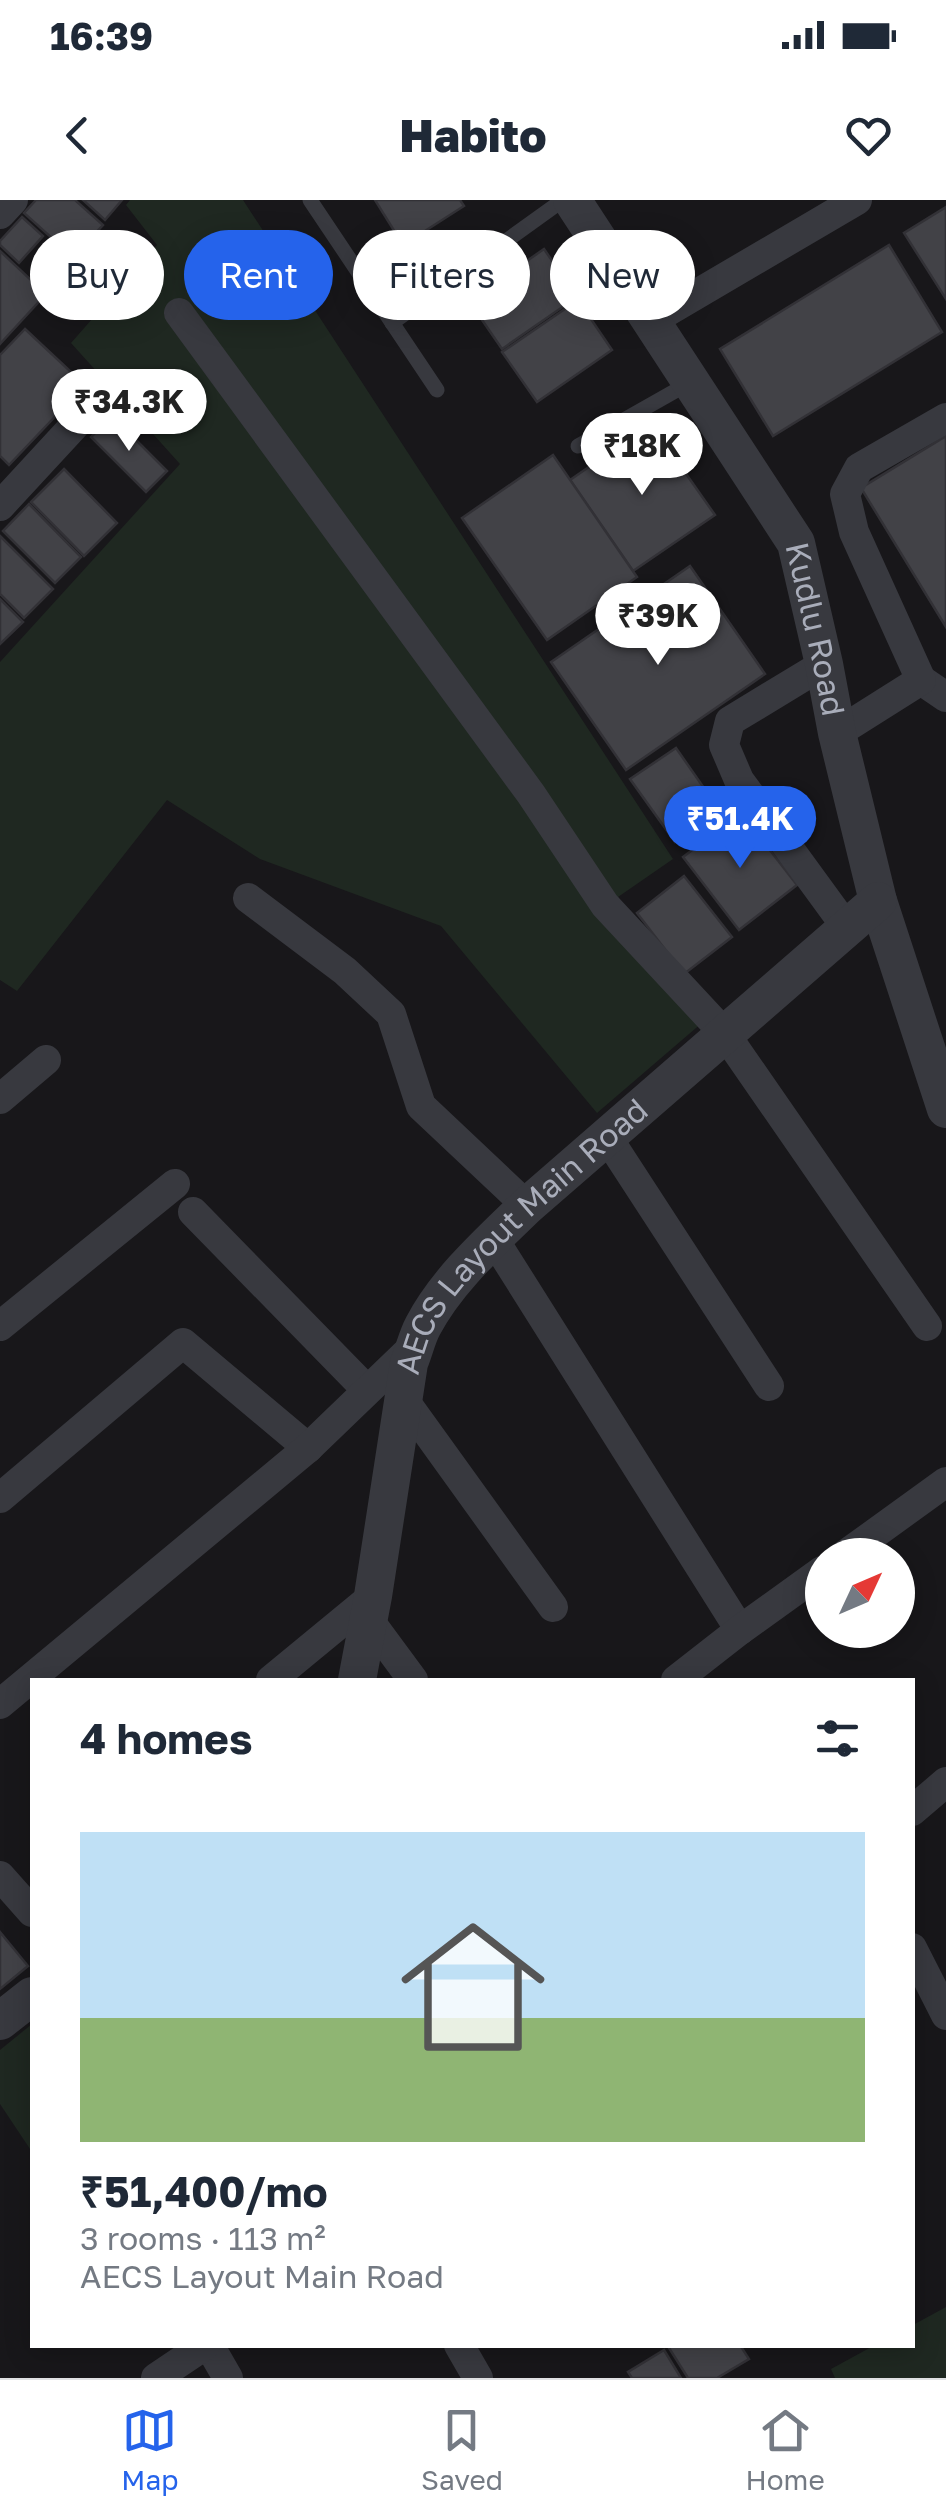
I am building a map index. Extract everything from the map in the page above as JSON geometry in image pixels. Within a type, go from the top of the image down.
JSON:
[{"type":"street","points":[[0,214],[12,200]]},
{"type":"street","name":"Kudlu Road","points":[[572,200],[796,542],[878,901],[946,1109]]},
{"type":"street","points":[[651,321],[857,200]]},
{"type":"street","points":[[179,314],[531,794],[605,905],[726,1034],[928,1326]]},
{"type":"street","points":[[0,506],[98,401]]},
{"type":"street","points":[[837,733],[934,689],[854,532],[845,494],[860,468],[946,418]]},
{"type":"street","points":[[824,664],[730,721],[724,745],[739,780],[847,928]]},
{"type":"street","points":[[248,898],[345,971],[391,1014],[421,1106],[527,1206]]},
{"type":"street","name":"AECS Layout Main Road","points":[[357,1678],[409,1363],[423,1326],[447,1290],[527,1206],[878,901]]},
{"type":"street","points":[[0,1098],[46,1060]]},
{"type":"street","points":[[607,1137],[769,1386]]},
{"type":"street","points":[[0,1326],[175,1184]]},
{"type":"street","points":[[193,1212],[368,1390]]},
{"type":"street","points":[[493,1238],[740,1630]]},
{"type":"street","points":[[0,1498],[182,1343],[308,1448]]},
{"type":"street","points":[[31,1678],[308,1448],[416,1344]]},
{"type":"street","points":[[404,1400],[553,1607]]},
{"type":"street","points":[[869,1538],[946,1482]]},
{"type":"street","points":[[679,1678],[805,1583]]},
{"type":"street","points":[[274,1678],[370,1608],[411,1678]]},
{"type":"street","points":[[0,1704],[30,1679]]},
{"type":"street","points":[[915,1808],[946,1782]]},
{"type":"street","points":[[915,1954],[946,2014]]},
{"type":"street","points":[[0,2021],[30,1998]]},
{"type":"street","points":[[156,2378],[202,2348]]},
{"type":"street","points":[[209,2348],[228,2378]]},
{"type":"street","points":[[461,2348],[478,2378]]},
{"type":"lane","points":[[310,200],[437,390]]},
{"type":"lane","points":[[392,324],[562,200]]},
{"type":"lane","points":[[578,446],[691,382]]},
{"type":"shaded area","points":[[130,200],[243,200],[263,230],[184,230],[184,320],[321,320],[673,859],[618,897],[703,1022],[597,1113],[441,926],[260,859],[167,800],[17,991],[0,980],[0,662],[180,464],[71,343],[91,320],[164,320],[164,230],[145,230],[126,205]]},
{"type":"shaded area","points":[[30,2026],[30,2149],[0,2104],[0,2050]]},
{"type":"shaded area","points":[[946,2307],[946,2378],[835,2378],[831,2369],[870,2348],[915,2348],[915,2324]]},
{"type":"building","points":[[36,200],[75,200],[103,225],[98,230],[43,230],[24,213]]},
{"type":"building","points":[[83,200],[122,200],[105,220]]},
{"type":"building","points":[[375,200],[460,200],[464,206],[426,230],[394,230]]},
{"type":"building","points":[[946,207],[946,299],[904,233]]},
{"type":"building","points":[[22,217],[36,230],[30,230],[30,251],[19,263],[0,241]]},
{"type":"building","points":[[889,245],[942,332],[773,436],[720,349]]},
{"type":"building","points":[[544,249],[550,258],[550,316],[502,349],[482,320],[530,320],[530,259]]},
{"type":"building","points":[[0,251],[30,279],[30,311],[0,344]]},
{"type":"building","points":[[550,319],[592,320],[612,350],[537,402],[502,352]]},
{"type":"building","points":[[25,329],[85,385],[9,465],[0,456],[0,355]]},
{"type":"building","points":[[112,416],[167,471],[146,492],[91,437]]},
{"type":"building","points":[[651,424],[715,515],[633,571],[570,480]]},
{"type":"building","points":[[946,436],[946,627],[861,488]]},
{"type":"building","points":[[553,455],[637,577],[547,640],[462,518]]},
{"type":"building","points":[[64,469],[117,523],[84,556],[31,502]]},
{"type":"building","points":[[29,504],[81,557],[55,583],[3,531]]},
{"type":"building","points":[[0,536],[53,589],[24,618],[0,594]]},
{"type":"building","points":[[690,566],[765,674],[626,770],[551,662]]},
{"type":"building","points":[[0,599],[23,622],[0,644]]},
{"type":"building","points":[[676,748],[720,811],[675,842],[630,779]]},
{"type":"building","points":[[741,813],[797,885],[739,930],[683,857]]},
{"type":"building","points":[[684,876],[732,937],[684,974],[637,913]]},
{"type":"building","points":[[0,1932],[28,1966],[0,1989]]},
{"type":"building","points":[[669,2348],[742,2348],[749,2359],[717,2378],[688,2378]]},
{"type":"building","points":[[664,2350],[681,2378],[632,2378],[628,2372]]}]
